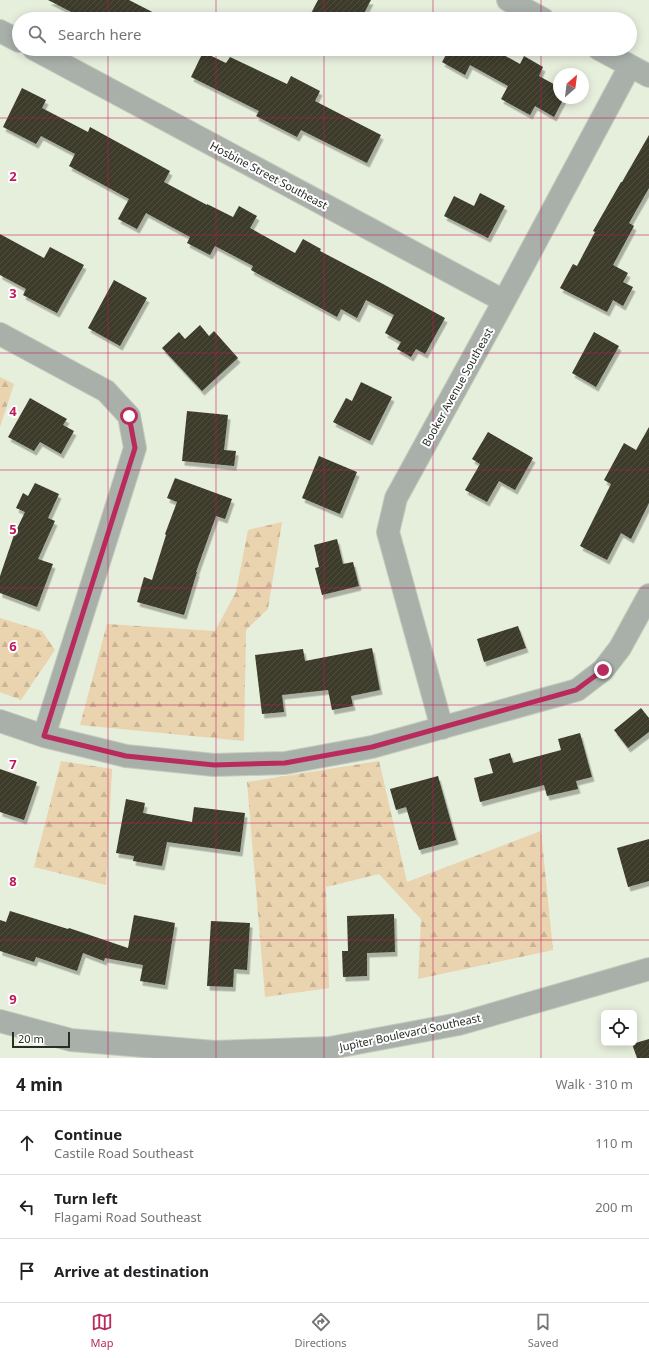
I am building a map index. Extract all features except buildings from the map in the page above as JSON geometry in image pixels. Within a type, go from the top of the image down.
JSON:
[{"type":"street","points":[[508,0],[531,12]]},
{"type":"street","points":[[0,31],[12,37]]},
{"type":"street","name":"Hosbine Street Southeast","points":[[47,56],[504,301]]},
{"type":"street","points":[[612,56],[640,71]]},
{"type":"street","name":"Booker Avenue Southeast","points":[[442,728],[388,532],[396,498],[504,301],[640,71]]},
{"type":"street","points":[[0,334],[106,391],[129,416],[135,448],[44,736]]},
{"type":"street","points":[[0,721],[44,736],[126,756],[214,765],[285,763],[372,747],[576,690],[603,670],[620,648],[649,594]]},
{"type":"street","name":"Jupiter Boulevard Southeast","points":[[0,1021],[71,1040],[215,1052],[330,1048],[460,1024],[649,969]]},
{"type":"green space","points":[[0,377],[14,384],[0,427]]},
{"type":"green space","points":[[282,522],[268,609],[246,630],[244,741],[80,725],[107,624],[215,631],[236,592],[248,530]]},
{"type":"green space","points":[[0,618],[42,631],[55,650],[21,700],[0,692]]},
{"type":"green space","points":[[61,761],[112,769],[106,885],[34,867]]},
{"type":"green space","points":[[379,761],[407,882],[541,831],[553,950],[418,979],[421,919],[379,874],[326,887],[329,988],[265,997],[247,782]]},
{"type":"route","points":[[129,416],[135,448],[44,736],[126,756],[214,765],[285,763],[372,747],[576,690],[603,670]]}]
